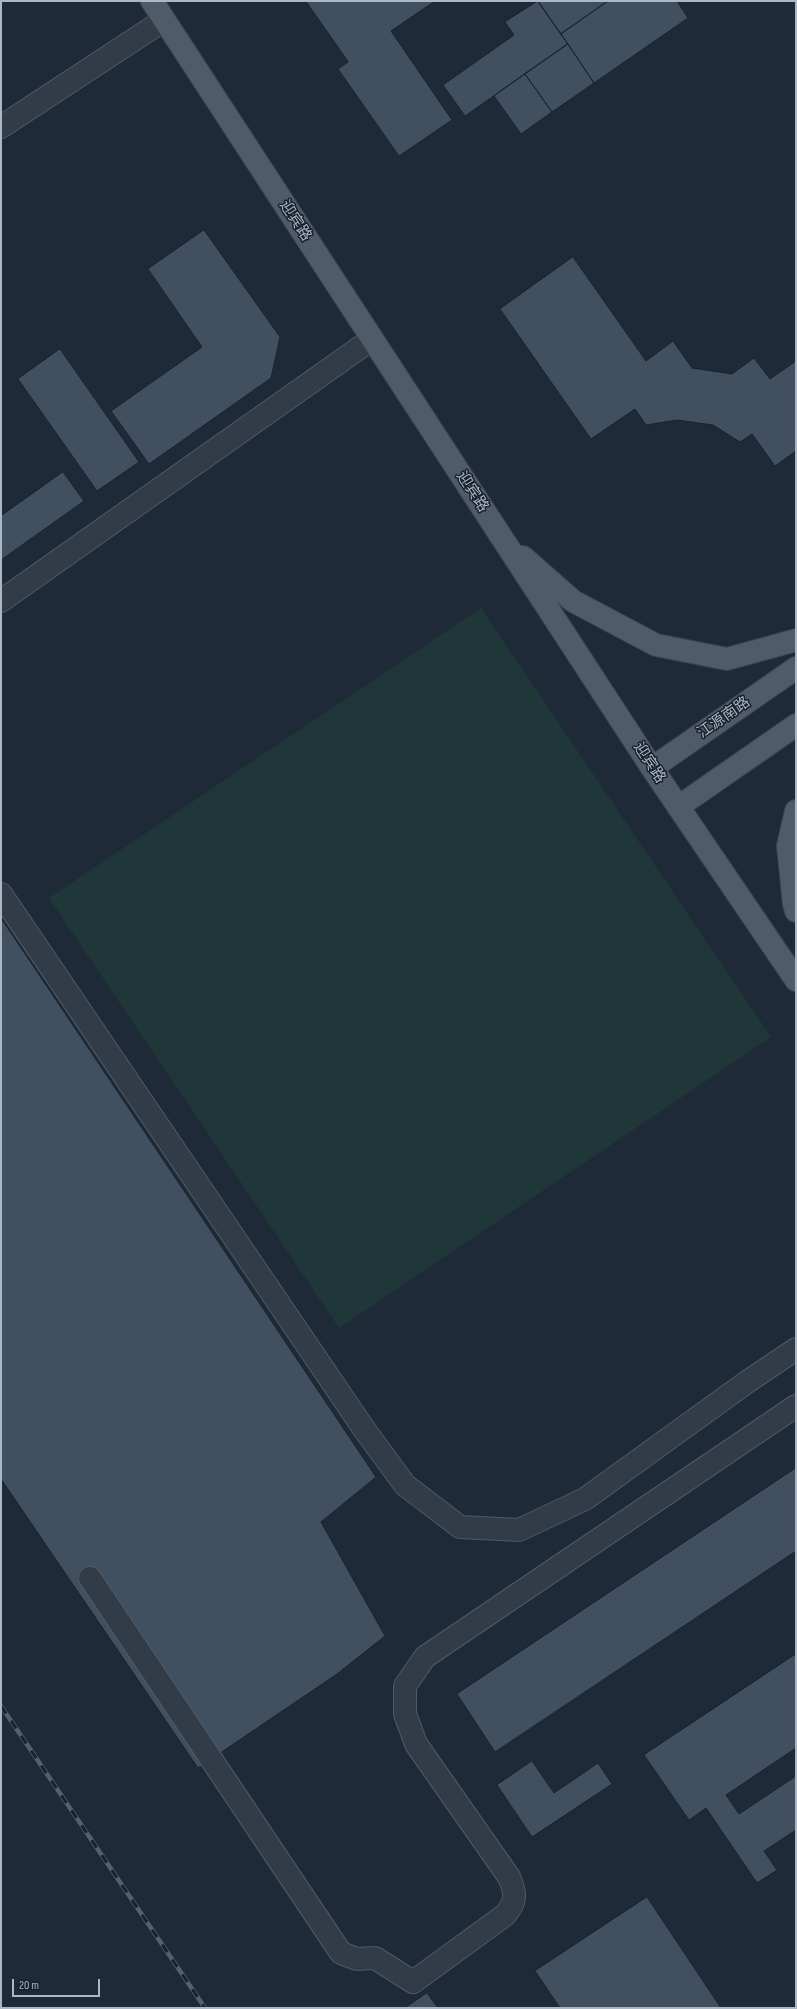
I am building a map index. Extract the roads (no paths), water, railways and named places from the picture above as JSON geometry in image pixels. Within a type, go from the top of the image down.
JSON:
[{"type":"main road","name":"迎宾路","points":[[152,1],[652,768],[796,980]]},
{"type":"main road","points":[[502,538],[574,601],[656,645],[727,659],[796,640]]},
{"type":"main road","name":"江源南路","points":[[652,768],[796,668]]},
{"type":"main road","points":[[678,807],[796,725]]},
{"type":"main road","points":[[796,810],[788,846],[796,911]]},
{"type":"street","points":[[1,127],[164,20]]},
{"type":"street","points":[[1,601],[372,339]]},
{"type":"street","points":[[1,894],[364,1429],[405,1485],[460,1527],[519,1530],[586,1499],[747,1382],[796,1349]]},
{"type":"street","points":[[90,1578],[341,1953],[357,1959],[375,1958],[413,1982],[505,1915],[513,1906],[514,1890],[509,1877],[416,1744],[405,1714],[405,1686],[425,1657],[796,1406]]},
{"type":"railway","points":[[1,1706],[205,2008]]}]
